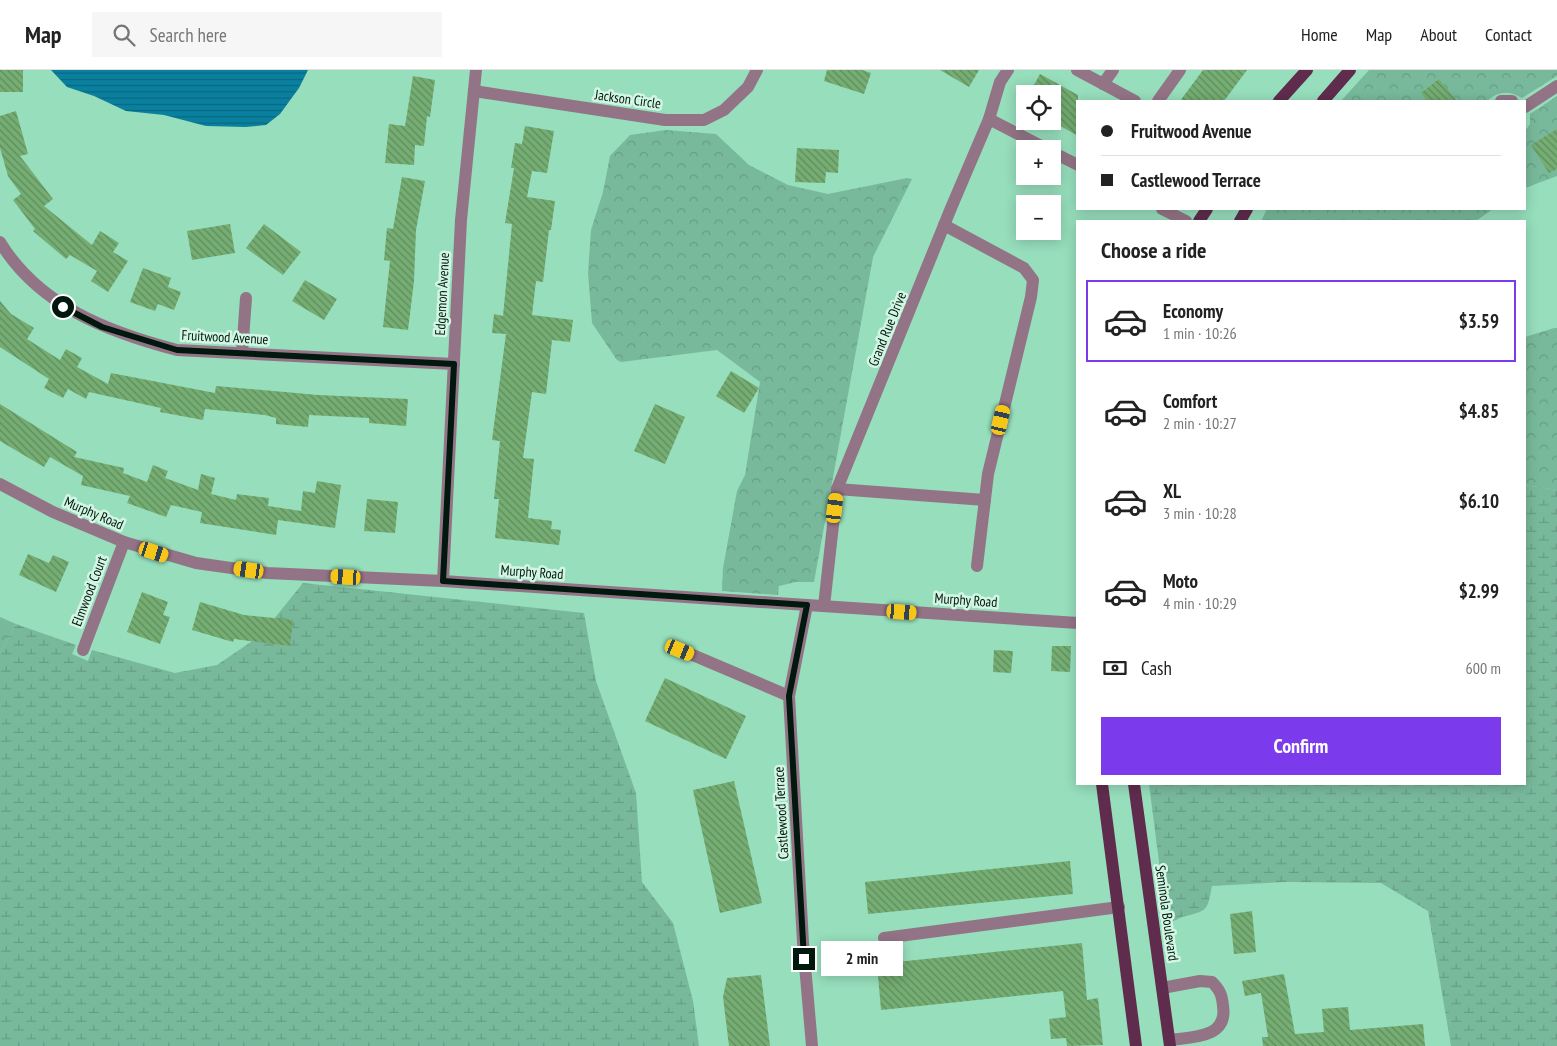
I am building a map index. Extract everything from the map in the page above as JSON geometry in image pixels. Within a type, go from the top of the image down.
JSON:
[{"type":"main road","points":[[1280,100],[1307,70]]},
{"type":"main road","points":[[1324,100],[1350,70]]},
{"type":"main road","points":[[1102,785],[1136,1046]]},
{"type":"main road","name":"Seminola Boulevard","points":[[1134,785],[1170,1043]]},
{"type":"street","name":"Edgemon Avenue","points":[[443,581],[461,220],[476,70]]},
{"type":"street","name":"Jackson Circle","points":[[474,91],[665,120],[704,120],[724,110],[748,87],[757,70]]},
{"type":"street","name":"Grand Rue Drive","points":[[824,606],[837,490],[989,119],[1000,82],[1008,70]]},
{"type":"street","points":[[1078,70],[1133,100]]},
{"type":"street","points":[[1103,84],[1113,70]]},
{"type":"street","points":[[1159,100],[1180,70]]},
{"type":"street","points":[[1526,106],[1557,86]]},
{"type":"street","points":[[989,119],[1030,140]]},
{"type":"street","points":[[1061,156],[1076,164]]},
{"type":"street","points":[[1164,210],[1184,220]]},
{"type":"street","points":[[944,225],[1024,268],[1033,280],[1031,297],[988,474],[977,566]]},
{"type":"street","name":"Fruitwood Avenue","points":[[0,242],[8,255],[26,274],[63,307],[102,327],[177,350],[454,364]]},
{"type":"street","points":[[242,353],[246,298]]},
{"type":"street","name":"Murphy Road","points":[[0,484],[53,512],[124,542],[196,563],[267,572],[443,581],[1076,623]]},
{"type":"street","points":[[837,490],[985,500]]},
{"type":"street","name":"Elmwood Court","points":[[83,650],[124,542]]},
{"type":"street","name":"Castlewood Terrace","points":[[807,605],[789,696],[803,942],[812,1046]]},
{"type":"street","points":[[680,650],[789,696]]},
{"type":"street","points":[[884,938],[1119,907]]},
{"type":"street","points":[[1162,988],[1200,981],[1212,982],[1222,994],[1225,1014],[1215,1032],[1170,1043]]},
{"type":"green space","points":[[1369,70],[1557,70],[1557,76],[1522,98],[1504,93],[1495,95],[1488,100],[1342,100]]},
{"type":"green space","points":[[1557,96],[1557,176],[1526,188],[1526,130],[1530,124],[1530,114]]},
{"type":"green space","points":[[666,130],[716,134],[749,165],[788,185],[828,194],[907,178],[912,179],[873,257],[814,582],[796,582],[779,586],[778,595],[722,591],[723,568],[737,491],[745,475],[760,382],[717,350],[621,362],[617,360],[592,323],[588,273],[591,230],[603,192],[610,156],[630,135]]},
{"type":"green space","points":[[1266,210],[1492,210],[1477,220],[1262,220]]},
{"type":"green space","points":[[1557,328],[1557,490],[1526,485],[1526,337]]},
{"type":"green space","points":[[1526,485],[1557,490],[1557,1046],[1451,1046],[1428,911],[1381,883],[1286,882],[1212,886],[1206,908],[1167,924],[1149,785],[1526,785]]},
{"type":"green space","points":[[303,583],[584,613],[596,681],[636,793],[642,882],[673,923],[693,1001],[699,1046],[0,1046],[0,654],[16,624],[76,645],[72,654],[88,661],[92,650],[175,673],[217,665],[261,635]]},
{"type":"green space","points":[[0,617],[16,624],[0,654]]},
{"type":"water","points":[[51,70],[308,70],[299,88],[280,114],[266,125],[246,127],[206,126],[164,115],[126,111],[94,96],[67,87]]},
{"type":"building","points":[[0,70],[23,70],[23,92],[0,92]]},
{"type":"building","points":[[827,70],[862,70],[871,73],[864,94],[824,81]]},
{"type":"building","points":[[940,70],[979,70],[969,87]]},
{"type":"building","points":[[1203,70],[1247,70],[1225,100],[1181,100]]},
{"type":"building","points":[[1040,74],[1060,85],[1034,85]]},
{"type":"building","points":[[413,76],[435,80],[430,117],[427,116],[424,146],[415,145],[414,165],[385,163],[389,124],[405,126]]},
{"type":"building","points":[[1439,79],[1456,100],[1426,100],[1421,93]]},
{"type":"building","points":[[1061,86],[1078,95],[1078,100],[1076,100],[1076,135],[1061,126]]},
{"type":"building","points":[[16,111],[28,154],[20,156],[53,199],[44,206],[92,245],[100,231],[119,243],[113,252],[128,261],[108,292],[91,281],[97,271],[70,255],[66,259],[33,231],[35,229],[13,200],[21,194],[8,176],[0,148],[0,116]]},
{"type":"building","points":[[525,126],[554,131],[547,173],[532,171],[527,197],[555,201],[551,230],[549,230],[543,282],[536,281],[532,315],[573,320],[570,342],[552,340],[546,394],[532,392],[523,458],[534,459],[528,518],[552,521],[551,529],[561,530],[559,545],[495,538],[499,499],[494,499],[500,441],[492,440],[506,334],[492,333],[494,314],[503,316],[512,224],[505,223],[514,168],[511,168],[515,143],[522,144]]},
{"type":"building","points":[[1557,129],[1557,169],[1549,173],[1531,145]]},
{"type":"building","points":[[797,148],[839,150],[838,173],[826,172],[825,183],[795,182]]},
{"type":"building","points":[[402,177],[425,181],[416,230],[414,281],[408,330],[383,327],[390,261],[384,260],[387,228],[393,229]]},
{"type":"building","points":[[230,224],[235,253],[192,260],[187,231]]},
{"type":"building","points":[[264,224],[301,252],[283,275],[246,248]]},
{"type":"building","points":[[143,268],[171,278],[168,287],[181,292],[174,310],[158,304],[155,311],[130,302]]},
{"type":"building","points":[[305,280],[337,299],[324,320],[292,301]]},
{"type":"building","points":[[0,301],[11,314],[34,328],[27,339],[60,360],[66,349],[82,358],[77,367],[108,384],[111,373],[215,393],[216,386],[318,395],[408,399],[406,426],[369,423],[369,418],[309,415],[308,427],[276,424],[276,418],[265,415],[205,409],[203,420],[160,412],[161,408],[89,392],[86,399],[68,389],[63,398],[44,388],[49,379],[0,347]]},
{"type":"building","points":[[731,371],[759,388],[744,413],[716,396]]},
{"type":"building","points":[[0,404],[77,452],[74,457],[124,468],[123,473],[147,482],[153,465],[168,471],[165,478],[198,490],[201,474],[215,478],[211,494],[236,500],[237,494],[269,498],[268,506],[301,511],[303,491],[315,493],[317,481],[341,485],[335,528],[278,520],[276,535],[200,523],[202,512],[171,505],[166,517],[127,503],[130,496],[81,485],[83,476],[50,457],[44,467],[0,441]]},
{"type":"building","points":[[655,404],[685,417],[665,464],[634,451]]},
{"type":"building","points":[[367,499],[398,502],[395,533],[364,531]]},
{"type":"building","points":[[28,554],[49,563],[53,555],[69,562],[56,592],[19,575]]},
{"type":"building","points":[[142,592],[168,602],[163,615],[170,617],[160,644],[127,632]]},
{"type":"building","points":[[200,602],[244,615],[293,620],[290,646],[234,639],[233,642],[192,630]]},
{"type":"building","points":[[1052,646],[1071,646],[1070,672],[1051,671]]},
{"type":"building","points":[[994,650],[1013,651],[1011,673],[993,672]]},
{"type":"building","points":[[665,678],[746,716],[726,759],[645,721]]},
{"type":"building","points":[[734,781],[762,903],[720,913],[693,790]]},
{"type":"building","points":[[1070,861],[1073,894],[868,914],[865,882]]},
{"type":"building","points":[[1252,911],[1256,952],[1234,954],[1230,914]]},
{"type":"building","points":[[1082,943],[1087,1000],[1098,998],[1103,1045],[1067,1046],[1066,1038],[1051,1039],[1049,1019],[1066,1017],[1063,991],[881,1010],[877,964]]},
{"type":"building","points":[[1284,974],[1295,1034],[1324,1032],[1322,1009],[1348,1007],[1350,1030],[1423,1024],[1425,1046],[1263,1046],[1262,1037],[1268,1037],[1261,993],[1245,996],[1242,981]]},
{"type":"building","points":[[761,975],[770,1046],[729,1046],[723,997],[727,978]]},
{"type":"route","points":[[63,307],[102,327],[136,339],[177,350],[454,364],[443,581],[807,605],[789,696],[804,959]]}]
